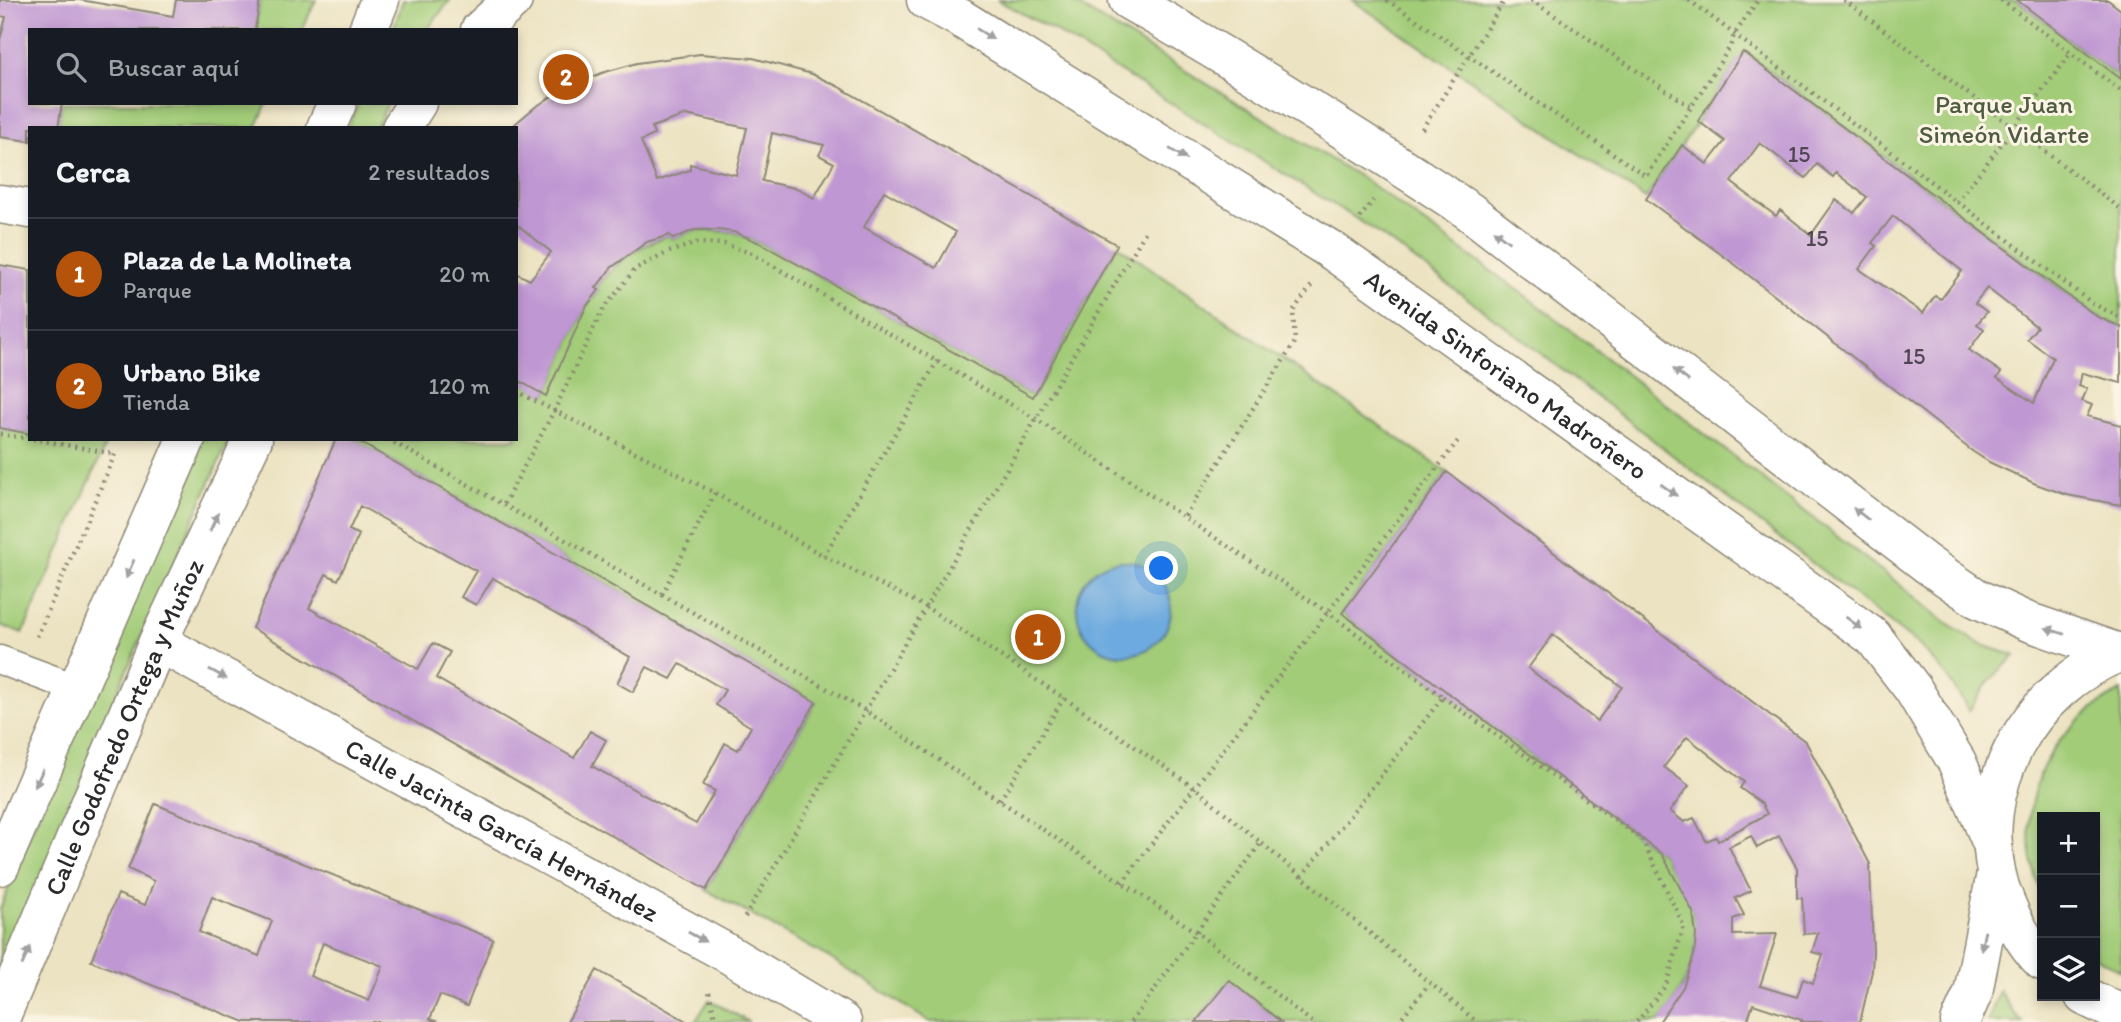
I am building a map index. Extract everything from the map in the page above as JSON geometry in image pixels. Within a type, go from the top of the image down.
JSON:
[{"type":"main road","points":[[369,28],[380,0]]},
{"type":"main road","points":[[482,28],[513,0]]},
{"type":"main road","name":"Avenida Sinforiano Madroñero","points":[[926,0],[960,18],[1334,252],[1873,637],[1913,689],[1957,762],[1994,859],[2006,904],[2021,933],[2037,954]]},
{"type":"main road","points":[[1128,0],[1208,46],[1469,211],[1928,565],[1978,599],[2026,621],[2120,652]]},
{"type":"main road","points":[[327,126],[336,105]]},
{"type":"main road","points":[[402,126],[416,105]]},
{"type":"main road","points":[[0,204],[28,209]]},
{"type":"main road","points":[[0,866],[185,441]]},
{"type":"main road","name":"Calle Godofredo Ortega y Muñoz","points":[[0,1019],[158,642],[252,441]]},
{"type":"main road","name":"Calle Jacinta García Hernández","points":[[158,642],[725,952],[842,1022]]},
{"type":"main road","points":[[1960,1022],[1973,993],[1994,859],[1994,809],[2004,769],[2017,739],[2036,712],[2058,689],[2088,667],[2120,652]]},
{"type":"main road","points":[[2094,1001],[2121,1014]]},
{"type":"street","points":[[12,664],[78,689]]},
{"type":"path","points":[[1387,0],[1646,176],[1758,0]]},
{"type":"path","points":[[1185,516],[1295,342],[1293,311],[1399,165],[1505,0]]},
{"type":"path","points":[[1531,0],[1691,107]]},
{"type":"path","points":[[1689,0],[2092,303],[2121,318]]},
{"type":"path","points":[[1844,0],[2121,209]]},
{"type":"path","points":[[2001,0],[2121,91]]},
{"type":"path","points":[[1957,202],[2071,53]]},
{"type":"path","points":[[725,952],[1147,229]]},
{"type":"path","points":[[504,504],[554,411],[602,311],[635,269],[669,252],[696,243],[723,244],[751,253],[1036,419],[1185,516],[1327,612],[1642,839],[1684,926],[1666,985],[1637,1022]]},
{"type":"path","points":[[824,556],[938,360]]},
{"type":"path","points":[[518,392],[715,493],[824,556],[926,607],[1195,788],[1476,1022]]},
{"type":"path","points":[[0,434],[28,439]]},
{"type":"path","points":[[1122,883],[1460,438]]},
{"type":"path","points":[[392,441],[866,710],[1196,932],[1312,1022]]},
{"type":"path","points":[[12,664],[116,454],[62,442]]},
{"type":"path","points":[[662,594],[715,493]]},
{"type":"path","points":[[1301,878],[1443,697]]},
{"type":"path","points":[[1000,800],[1064,698]]},
{"type":"path","points":[[1131,1022],[1260,844]]},
{"type":"path","points":[[1398,1022],[1430,984]]},
{"type":"green space","points":[[260,0],[316,0],[303,28],[255,28]]},
{"type":"green space","points":[[403,0],[450,0],[429,28],[394,28]]},
{"type":"green space","points":[[997,0],[1069,0],[1365,180],[1527,297],[1947,624],[1980,644],[2015,656],[1988,682],[1969,711],[1947,676],[1920,646],[1505,326],[1371,228],[1053,30]]},
{"type":"green space","name":"Parque Juan Simeón Vidarte","points":[[1352,0],[2017,0],[2121,79],[2121,327],[2098,317],[1744,52],[1646,199]]},
{"type":"green space","points":[[62,105],[266,105],[257,126],[58,126]]},
{"type":"green space","points":[[358,105],[387,105],[377,126],[348,126]]},
{"type":"green space","points":[[694,230],[734,232],[760,243],[1033,397],[1117,245],[1447,472],[1342,613],[1662,854],[1693,912],[1696,942],[1690,971],[1659,1022],[1281,1022],[1229,981],[1196,1022],[930,1022],[828,957],[706,890],[816,702],[358,441],[518,441],[518,380],[546,395],[586,307],[599,291],[596,288],[604,278],[629,255],[648,244],[670,235],[673,239]]},
{"type":"green space","points":[[0,428],[28,434],[28,441],[107,441],[23,633],[0,625]]},
{"type":"green space","points":[[197,441],[228,441],[121,683],[0,982],[0,909],[96,672]]},
{"type":"green space","points":[[2121,691],[2121,971],[2100,960],[2100,812],[2037,812],[2037,878],[2029,834],[2031,805],[2039,777],[2052,752],[2070,729],[2093,709]]},
{"type":"green space","points":[[1999,990],[2012,1011],[2023,1022],[1988,1022]]},
{"type":"green space","points":[[709,1000],[749,1022],[695,1022]]},
{"type":"water","points":[[1124,561],[1142,565],[1157,575],[1167,590],[1171,608],[1167,626],[1157,641],[1142,651],[1124,655],[1106,651],[1091,641],[1081,626],[1077,608],[1081,590],[1091,575],[1106,565]]},
{"type":"building","points":[[0,0],[80,0],[173,16],[176,0],[260,0],[255,28],[28,28],[28,105],[62,105],[58,126],[28,126],[28,141],[0,137],[0,40],[6,17],[0,16]]},
{"type":"building","points":[[2017,0],[2108,0],[2121,10],[2121,79]]},
{"type":"building","points":[[1743,52],[2063,292],[2098,317],[2121,327],[2121,383],[2082,373],[2079,386],[2087,389],[2082,401],[2092,405],[2087,416],[2121,425],[2121,505],[2067,495],[1989,462],[1737,266],[1646,199],[1682,145],[1707,164],[1725,141],[1698,121]],"holes":[[[1760,143],[1806,178],[1817,164],[1833,177],[1836,173],[1867,197],[1854,213],[1836,200],[1811,235],[1780,210],[1776,216],[1731,182]],[[1893,216],[1962,271],[1941,299],[1935,296],[1923,313],[1859,269],[1876,246],[1872,243]],[[1987,288],[2037,327],[2027,339],[2053,358],[2034,403],[1997,378],[2001,372],[1969,350],[1984,329],[1977,324],[1987,312],[1975,303]]]},
{"type":"building","points":[[700,54],[753,58],[812,74],[1117,245],[1033,397],[760,243],[734,232],[717,230],[694,230],[673,239],[670,235],[647,242],[611,268],[586,307],[546,396],[518,380],[518,274],[530,280],[551,252],[518,227],[518,126],[512,126],[563,89],[602,73],[637,63]],"holes":[[[686,115],[747,128],[736,175],[690,164],[690,170],[657,181],[641,141],[654,135],[652,127]],[[772,133],[824,145],[819,155],[834,163],[814,198],[799,189],[762,181]],[[884,191],[956,232],[936,268],[864,227]]]},
{"type":"building","points":[[0,265],[28,270],[28,434],[0,428]]},
{"type":"building","points":[[335,441],[358,441],[816,702],[706,890],[252,628]],"holes":[[[360,506],[476,571],[461,597],[476,605],[493,578],[630,657],[617,683],[633,692],[647,667],[671,679],[680,664],[725,690],[716,705],[751,727],[738,750],[725,743],[703,785],[715,791],[696,824],[592,766],[606,740],[590,731],[574,758],[436,678],[450,652],[433,643],[418,669],[309,608],[326,574],[338,580],[359,535],[349,530]]]},
{"type":"building","points":[[1447,472],[1806,742],[1870,864],[1872,971],[1860,1022],[1801,1022],[1802,1020],[1753,1004],[1747,1022],[1659,1022],[1683,987],[1694,955],[1696,935],[1693,912],[1662,854],[1342,613]],"holes":[[[1553,635],[1622,687],[1597,721],[1528,668]],[[1687,737],[1744,782],[1740,788],[1762,804],[1767,814],[1718,841],[1716,837],[1706,841],[1694,818],[1684,822],[1670,811],[1689,786],[1664,767]],[[1751,836],[1757,848],[1779,836],[1797,868],[1797,898],[1802,898],[1804,934],[1818,933],[1812,952],[1823,955],[1813,983],[1803,979],[1797,997],[1760,986],[1777,934],[1733,935],[1733,919],[1744,915],[1735,898],[1751,891],[1729,847]]]},
{"type":"building","points":[[155,804],[493,939],[467,1006],[440,995],[430,1019],[438,1022],[245,1022],[91,961],[118,894],[145,905],[154,881],[128,869]],"holes":[[[212,897],[272,921],[259,956],[199,932]],[[323,943],[383,966],[369,1001],[310,976]]]},
{"type":"building","points":[[597,970],[688,1022],[567,1022]]},
{"type":"building","points":[[1229,980],[1281,1022],[1196,1022]]},
{"type":"place","name":"Urbano Bike","points":[[566,77]]},
{"type":"place","name":"Plaza de La Molineta","points":[[1038,637]]}]
